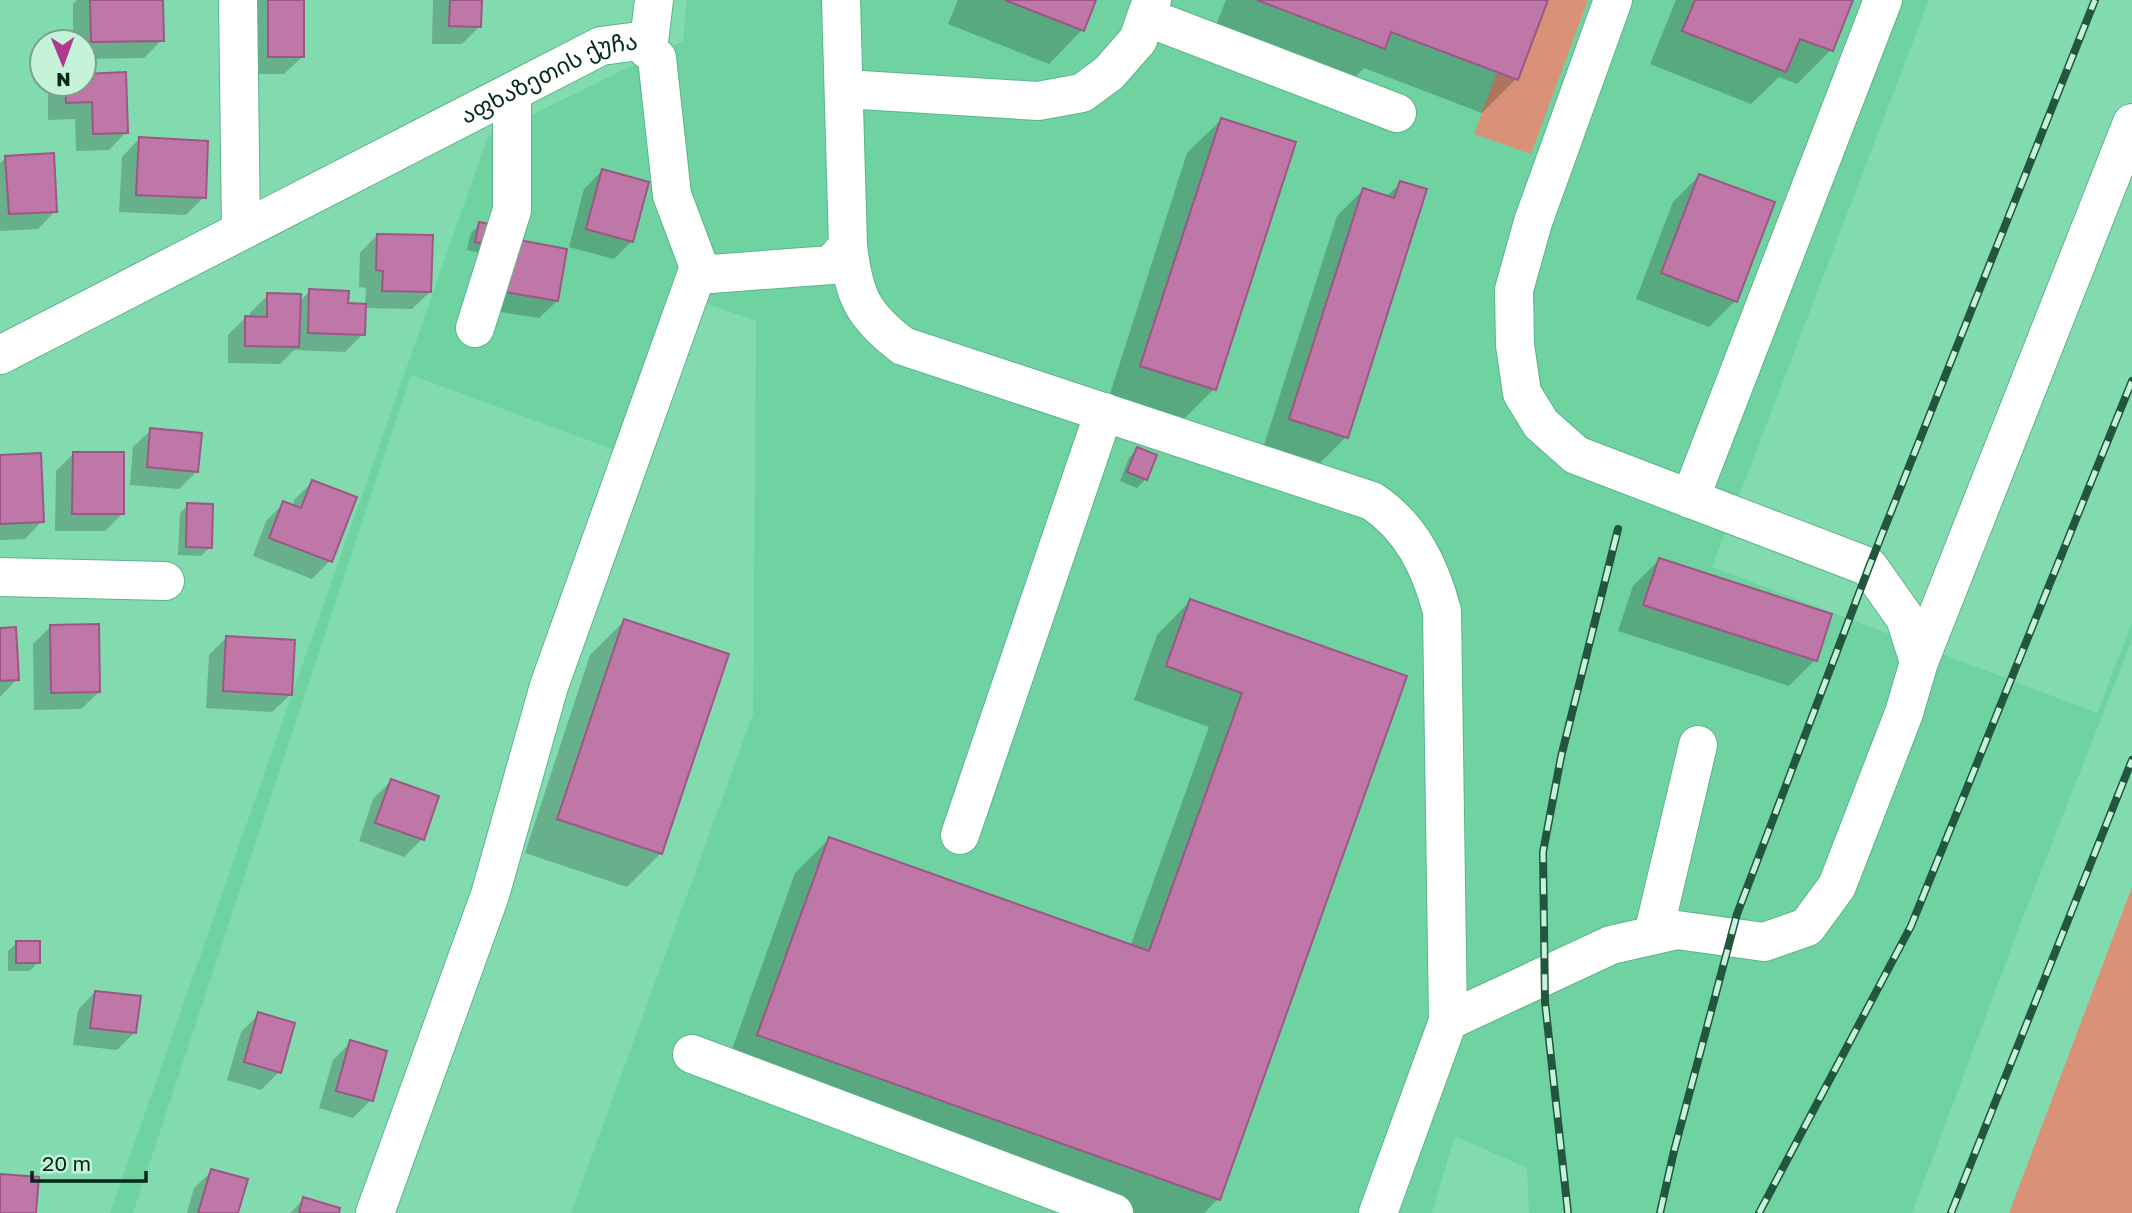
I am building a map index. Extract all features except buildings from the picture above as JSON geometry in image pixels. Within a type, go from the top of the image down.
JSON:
[{"type":"street","points":[[239,0],[241,230]]},
{"type":"street","points":[[648,50],[654,0]]},
{"type":"street","points":[[841,0],[848,246],[852,281],[879,328],[903,346],[1372,501],[1392,514],[1414,543],[1434,580],[1442,611],[1448,1021],[1378,1213]]},
{"type":"street","points":[[1613,0],[1533,222],[1514,290],[1517,357],[1522,393],[1541,424],[1576,455],[1869,567],[1905,618],[1920,662]]},
{"type":"street","points":[[1690,499],[1883,0]]},
{"type":"street","points":[[845,89],[1038,101],[1082,93],[1109,73],[1138,40],[1149,8],[1397,113]]},
{"type":"street","name":"აფხაზეთის ქუჩა","points":[[0,355],[601,46],[639,41],[657,58],[672,195],[699,267]]},
{"type":"street","points":[[475,328],[512,210],[512,92]]},
{"type":"street","points":[[1448,1021],[1611,945],[1677,930],[1764,942],[1807,928],[1837,886],[1904,713],[1920,662],[2132,124]]},
{"type":"street","points":[[375,1213],[490,895],[550,686],[699,267],[711,274],[831,265],[848,246]]},
{"type":"street","points":[[960,835],[1104,412]]},
{"type":"street","points":[[0,577],[165,581]]},
{"type":"street","points":[[1653,935],[1698,745]]},
{"type":"street","points":[[692,1054],[1114,1213]]},
{"type":"shaded area","points":[[687,0],[1524,0],[1531,154],[1588,0],[1929,0],[1712,567],[2097,713],[2132,623],[2132,640],[2023,917],[1912,1213],[1529,1213],[1527,1168],[1455,1136],[1432,1213],[571,1213],[753,714],[756,321],[672,291],[626,454],[411,375],[133,1213],[110,1213],[488,136],[683,41]]},
{"type":"shaded area","points":[[1524,0],[1588,0],[1531,154],[1474,134]]},
{"type":"shaded area","points":[[2132,887],[2132,1213],[2009,1213]]},
{"type":"railway","points":[[1660,1213],[1737,914],[1869,567],[2095,0]]},
{"type":"railway","points":[[1759,1213],[1911,926],[2132,381]]},
{"type":"railway","points":[[1568,1213],[1545,1002],[1543,852],[1561,757],[1618,529]]},
{"type":"railway","points":[[1951,1213],[2132,760]]}]
